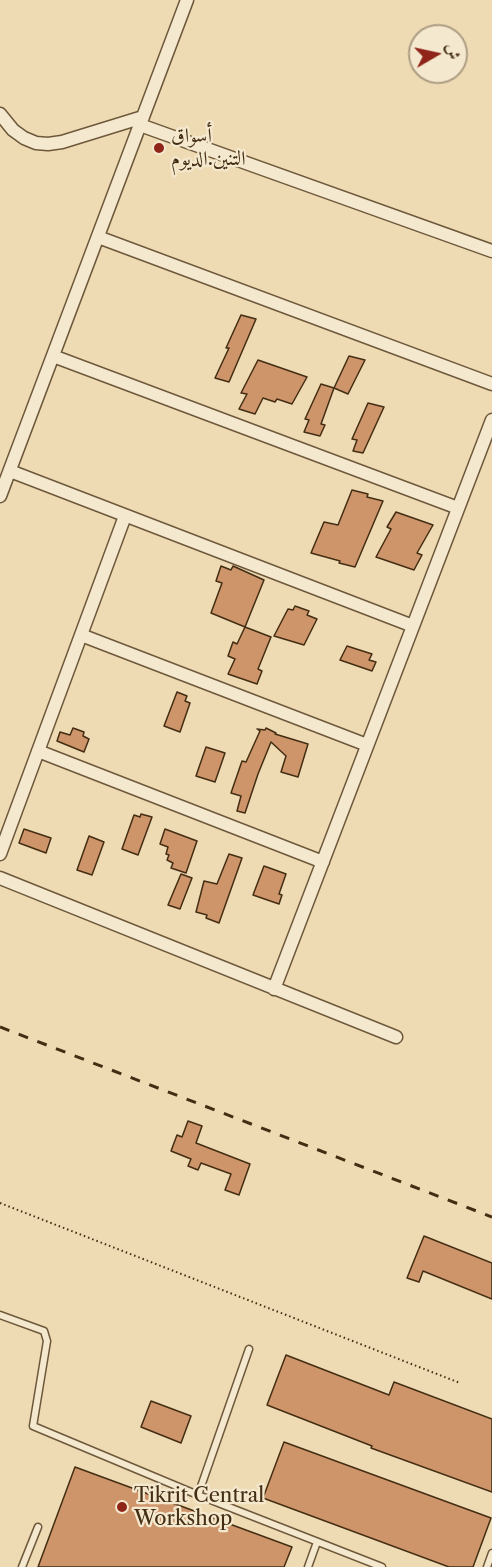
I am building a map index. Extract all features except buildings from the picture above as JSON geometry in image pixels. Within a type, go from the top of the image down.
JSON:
[{"type":"street","points":[[0,496],[187,0]]},
{"type":"street","points":[[0,114],[13,130],[24,138],[36,143],[48,144],[142,121],[492,251]]},
{"type":"street","points":[[98,237],[492,384]]},
{"type":"street","points":[[53,356],[459,508]]},
{"type":"street","points":[[274,989],[492,420]]},
{"type":"street","points":[[10,471],[413,626]]},
{"type":"street","points":[[0,854],[125,516]]},
{"type":"street","points":[[81,634],[367,746]]},
{"type":"street","points":[[38,752],[323,862]]},
{"type":"street","points":[[0,878],[396,1037]]},
{"type":"lane","points":[[0,1315],[44,1332],[47,1341],[33,1426],[198,1495],[382,1567]]},
{"type":"lane","points":[[198,1495],[249,1349]]},
{"type":"lane","points":[[22,1567],[38,1527]]},
{"type":"lane","points":[[308,1567],[317,1542]]},
{"type":"lane","points":[[486,1567],[492,1553]]},
{"type":"path","points":[[0,1203],[460,1383]]},
{"type":"railway","points":[[0,1027],[492,1217]]},
{"type":"place","name":"أسواق التنين.الديوم","points":[[159,148]]},
{"type":"place","name":"Tikrit Central Workshop","points":[[122,1507]]}]
